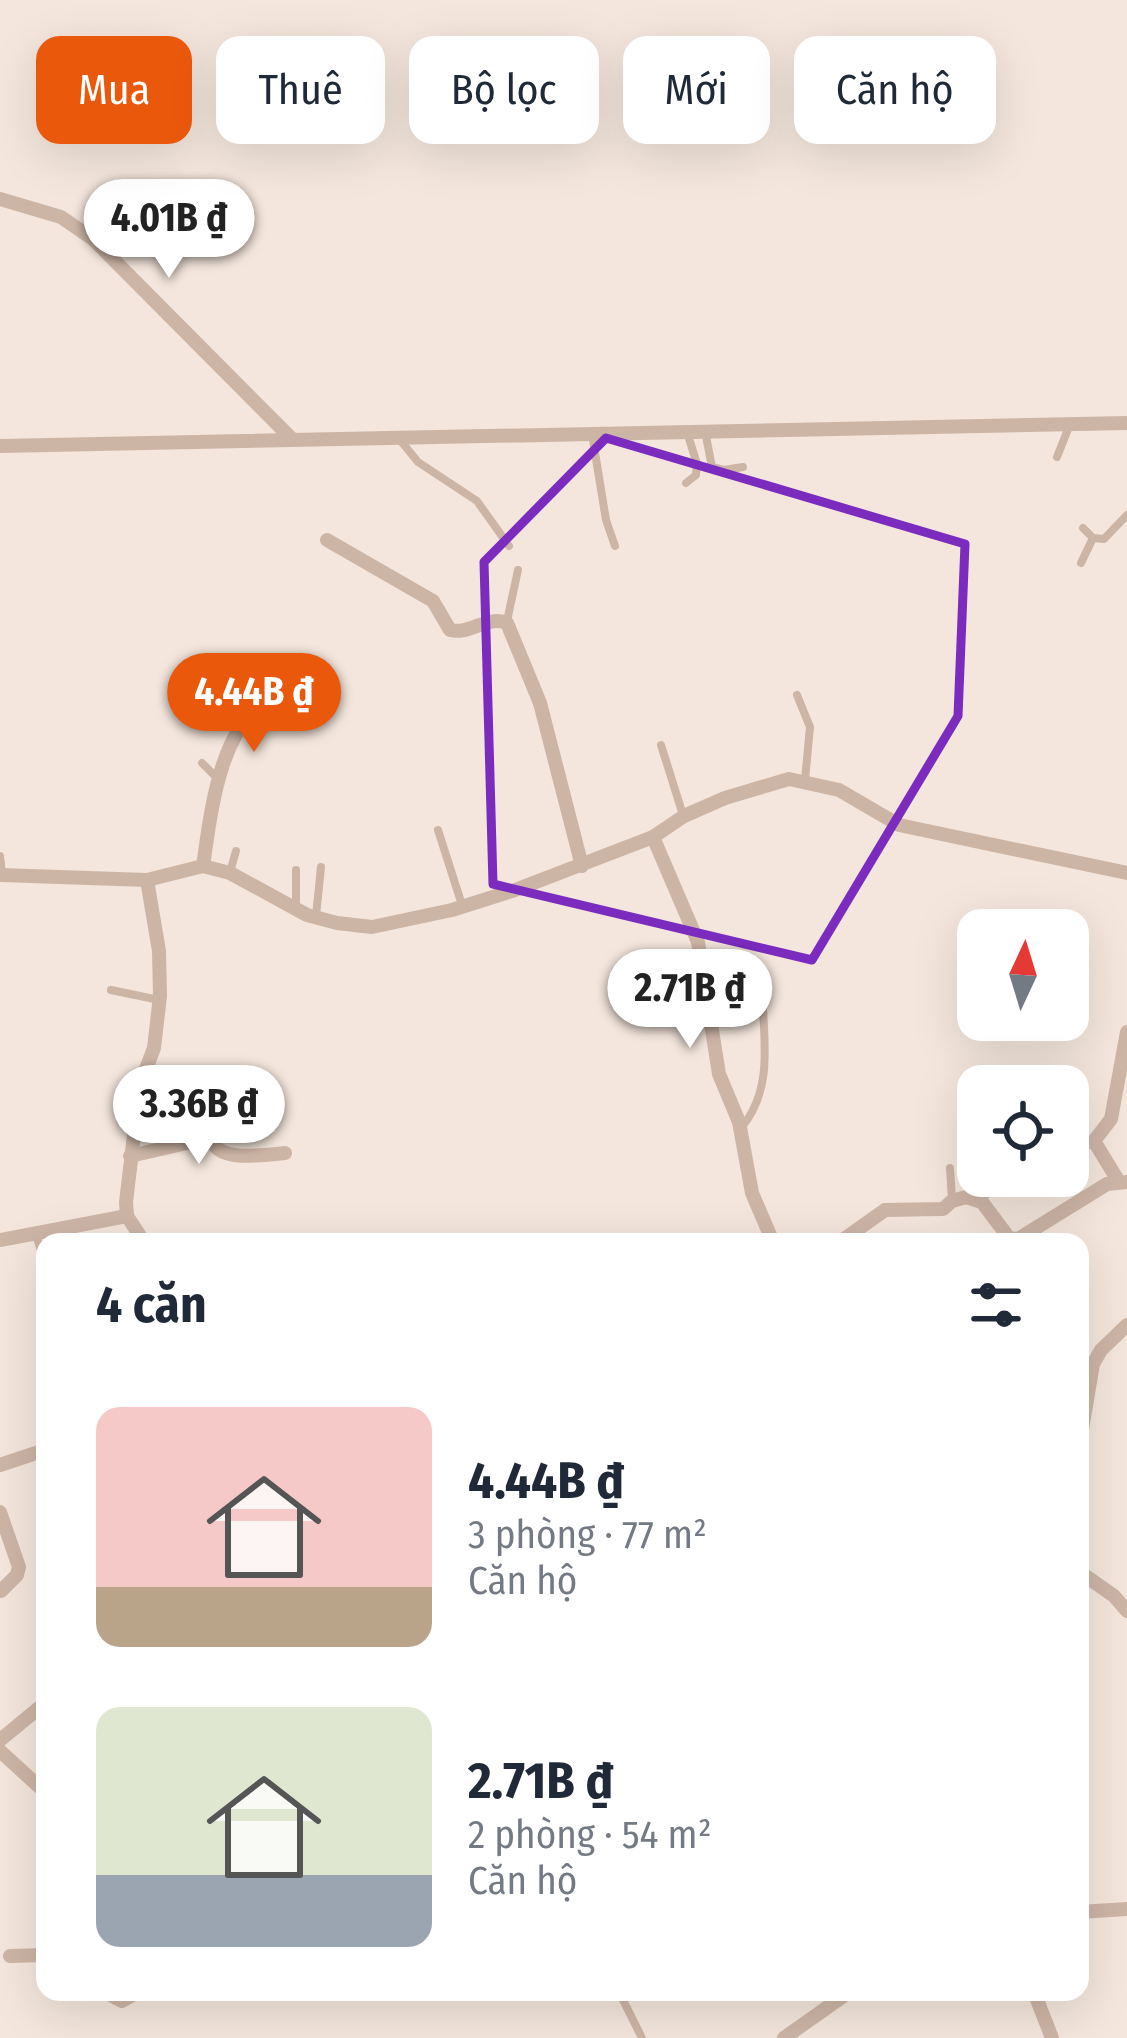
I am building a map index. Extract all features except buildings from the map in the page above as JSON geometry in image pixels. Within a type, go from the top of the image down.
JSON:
[{"type":"street","points":[[0,199],[61,217],[93,239],[292,439]]},
{"type":"street","points":[[0,446],[1127,423]]},
{"type":"street","points":[[327,540],[433,601],[454,632],[491,620],[507,623],[540,703],[582,866]]},
{"type":"street","points":[[203,866],[218,779],[237,732],[271,697],[299,692],[315,667]]},
{"type":"street","points":[[1,875],[147,880],[203,866],[230,873],[316,918],[372,927],[462,907],[582,866],[653,837],[683,817],[774,781],[805,780],[839,790],[899,825],[1126,873]]},
{"type":"street","points":[[653,837],[698,942],[719,1074],[740,1129],[752,1193],[768,1233]]},
{"type":"street","points":[[137,1233],[127,1216],[130,1156],[140,1085],[157,1031],[159,1000],[159,951],[147,880]]},
{"type":"street","points":[[1123,1182],[1094,1144],[1111,1119],[1127,1032]]},
{"type":"street","points":[[200,1077],[209,1138],[220,1152],[235,1158],[285,1153]]},
{"type":"street","points":[[130,1156],[209,1138]]},
{"type":"street","points":[[1029,1233],[1107,1184],[1123,1182]]},
{"type":"street","points":[[853,1233],[885,1210],[943,1209],[952,1201],[976,1200],[1005,1233]]},
{"type":"street","points":[[0,1240],[127,1216]]},
{"type":"street","points":[[1089,1388],[1101,1350],[1127,1325]]},
{"type":"street","points":[[0,1465],[36,1453]]},
{"type":"street","points":[[0,1512],[19,1567],[17,1576],[1,1591]]},
{"type":"street","points":[[1089,1577],[1120,1593],[1127,1611]]},
{"type":"street","points":[[0,1740],[36,1713]]},
{"type":"street","points":[[0,1751],[36,1784]]},
{"type":"street","points":[[1089,1911],[1127,1909]]},
{"type":"street","points":[[10,1956],[36,1955]]},
{"type":"street","points":[[784,2038],[836,2001]]},
{"type":"street","points":[[1038,2001],[1052,2038]]},
{"type":"lane","points":[[1058,457],[1070,424]]},
{"type":"lane","points":[[705,431],[712,466],[724,470],[743,467]]},
{"type":"lane","points":[[686,483],[697,471],[687,432]]},
{"type":"lane","points":[[592,434],[603,507],[615,546]]},
{"type":"lane","points":[[400,440],[418,462],[477,501],[509,545]]},
{"type":"lane","points":[[1083,528],[1100,540],[1112,534],[1127,515]]},
{"type":"lane","points":[[1081,563],[1093,538]]},
{"type":"lane","points":[[507,623],[518,570]]},
{"type":"lane","points":[[797,695],[810,727],[805,780]]},
{"type":"lane","points":[[661,745],[683,817]]},
{"type":"lane","points":[[202,763],[218,779]]},
{"type":"lane","points":[[438,830],[462,907]]},
{"type":"lane","points":[[230,873],[236,851]]},
{"type":"lane","points":[[0,856],[1,875]]},
{"type":"lane","points":[[316,918],[321,867]]},
{"type":"lane","points":[[296,870],[296,909]]},
{"type":"lane","points":[[740,1129],[754,1111],[765,1074],[762,988]]},
{"type":"lane","points":[[111,990],[159,1000]]},
{"type":"lane","points":[[1089,1144],[1094,1144]]},
{"type":"lane","points":[[950,1168],[952,1201]]},
{"type":"lane","points":[[976,1200],[982,1197]]},
{"type":"lane","points":[[624,2001],[642,2038]]},
{"type":"highlighted area","points":[[606,438],[965,544],[958,716],[812,960],[493,884],[484,562]]}]
